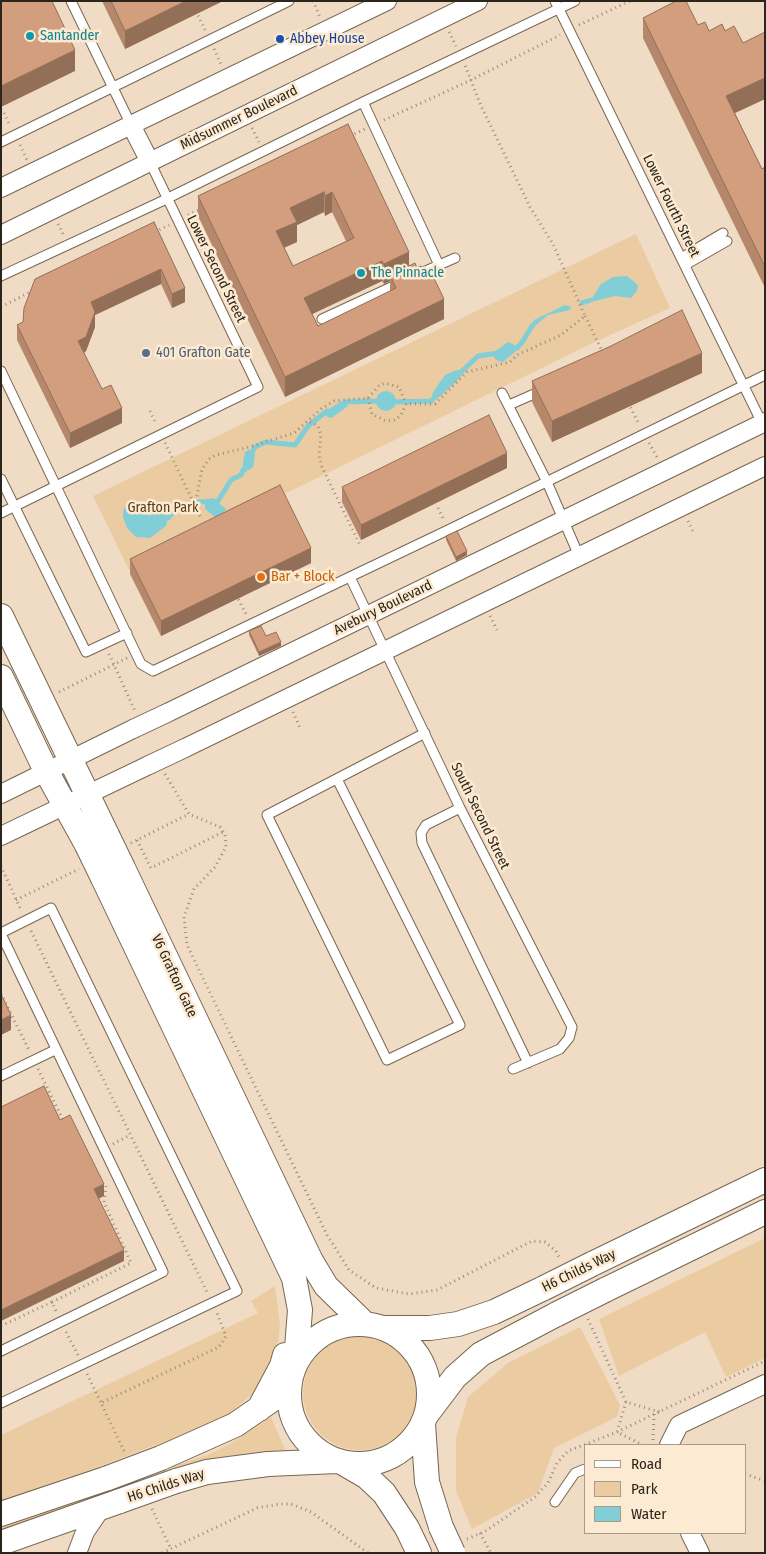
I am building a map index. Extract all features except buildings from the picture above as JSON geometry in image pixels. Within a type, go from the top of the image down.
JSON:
[{"type":"street","points":[[1,188],[387,1]]},
{"type":"street","name":"Midsummer Boulevard","points":[[1,235],[478,1]]},
{"type":"street","points":[[131,125],[150,162]]},
{"type":"street","name":"Avebury Boulevard","points":[[1,794],[71,759],[135,723],[167,713],[764,425]]},
{"type":"street","points":[[4,835],[88,794],[155,766],[185,748],[765,466]]},
{"type":"street","name":"V6 Grafton Gate","points":[[1,616],[88,794],[97,840],[311,1261],[326,1286],[374,1325]]},
{"type":"street","name":"V6 Grafton Gate","points":[[1,677],[46,771],[65,805],[97,840]]},
{"type":"street","name":"V6 Grafton Gate","points":[[113,873],[294,1278],[300,1310],[300,1335],[293,1370]]},
{"type":"street","name":"H6 Childs Way","points":[[374,1325],[430,1328],[458,1324],[494,1312],[765,1180]]},
{"type":"street","name":"H6 Childs Way","points":[[424,1420],[455,1377],[481,1354],[605,1290],[765,1212]]},
{"type":"street","points":[[258,1410],[282,1366],[288,1345],[290,1328],[282,1249]]},
{"type":"street","points":[[416,1546],[384,1492],[367,1477],[313,1447],[303,1438],[293,1420],[288,1400],[293,1370],[308,1344],[324,1332],[344,1325],[374,1325],[402,1338],[417,1354],[426,1373],[430,1394],[424,1420],[427,1482],[441,1528],[459,1547]]},
{"type":"street","name":"H6 Childs Way","points":[[1,1514],[161,1458],[235,1425],[276,1397],[293,1370]]},
{"type":"street","points":[[669,1444],[678,1425],[765,1384]]},
{"type":"street","points":[[339,1462],[361,1464],[380,1461],[397,1453],[412,1440],[424,1420]]},
{"type":"street","name":"H6 Childs Way","points":[[1,1543],[176,1481],[207,1472],[268,1464],[339,1462]]},
{"type":"street","points":[[77,1553],[85,1532],[111,1504]]},
{"type":"street","points":[[690,1534],[700,1553]]},
{"type":"street","points":[[1,1551],[15,1553]]},
{"type":"lane","points":[[70,1],[131,125]]},
{"type":"lane","points":[[1,142],[290,1]]},
{"type":"lane","points":[[1,276],[167,199],[461,55],[556,5],[575,1]]},
{"type":"lane","name":"Lower Fourth Street","points":[[556,5],[764,425]]},
{"type":"lane","points":[[362,102],[439,264]]},
{"type":"lane","name":"Lower Second Street","points":[[150,162],[258,387],[161,434]]},
{"type":"lane","points":[[683,262],[725,237]]},
{"type":"lane","points":[[322,319],[455,258]]},
{"type":"lane","points":[[1,371],[127,633],[145,668],[149,670],[158,669],[765,375]]},
{"type":"lane","points":[[509,405],[554,385]]},
{"type":"lane","points":[[502,393],[547,482],[579,556]]},
{"type":"lane","points":[[2,513],[161,434]]},
{"type":"lane","points":[[1,479],[86,652],[127,633]]},
{"type":"lane","name":"South Second Street","points":[[350,576],[460,808],[572,1027],[569,1038],[560,1049],[528,1062]]},
{"type":"lane","points":[[337,779],[460,1025],[387,1060],[268,815],[425,733]]},
{"type":"lane","points":[[460,808],[426,825],[421,833],[422,843],[528,1062],[514,1069]]},
{"type":"lane","points":[[1,1351],[163,1272],[55,1050],[1,933],[50,908],[237,1290],[1,1403]]},
{"type":"lane","points":[[1,1076],[55,1050]]},
{"type":"lane","points":[[555,1502],[575,1473],[584,1469]]},
{"type":"path","points":[[348,137],[471,80],[630,1]]},
{"type":"path","points":[[196,10],[210,40]]},
{"type":"path","points":[[442,19],[461,55],[530,207],[553,244],[604,355]]},
{"type":"path","points":[[4,113],[33,173]]},
{"type":"path","points":[[150,234],[203,208]]},
{"type":"path","points":[[51,210],[69,245]]},
{"type":"path","points":[[1,307],[36,289]]},
{"type":"path","points":[[406,404],[435,404],[467,372],[510,362],[517,355],[561,335],[585,316]]},
{"type":"path","points":[[195,506],[202,469],[209,459],[294,432],[309,422],[321,409],[334,401],[368,398],[378,386],[385,383],[399,387],[406,404],[401,415],[395,420],[386,421],[372,414],[368,398]]},
{"type":"path","points":[[626,399],[630,407]]},
{"type":"path","points":[[150,411],[200,516]]},
{"type":"path","points":[[309,422],[318,426],[321,435],[319,455],[321,465],[360,545]]},
{"type":"path","points":[[104,644],[135,723]]},
{"type":"path","points":[[58,693],[137,653]]},
{"type":"path","points":[[155,766],[189,814],[220,827],[223,832],[226,847],[215,868],[194,890],[184,917],[187,945],[327,1235],[349,1270],[376,1288],[409,1294],[437,1290],[532,1241],[545,1242],[556,1252],[560,1260]]},
{"type":"path","points":[[137,840],[151,868],[223,832]]},
{"type":"path","points":[[1,866],[225,1329],[226,1336],[219,1347],[101,1403]]},
{"type":"path","points":[[1,994],[65,1123],[71,1124]]},
{"type":"path","points":[[1,1326],[131,1263],[104,1202],[107,1188],[103,1179]]},
{"type":"path","points":[[52,1302],[126,1455]]},
{"type":"path","points":[[585,1314],[626,1402],[617,1432]]},
{"type":"path","points":[[584,1444],[617,1432],[765,1361]]},
{"type":"path","points":[[626,1402],[660,1412]]},
{"type":"path","points":[[652,1444],[654,1414]]},
{"type":"path","points":[[617,1432],[642,1444]]},
{"type":"path","points":[[459,1547],[535,1497],[548,1483],[557,1463],[568,1450],[584,1444]]},
{"type":"path","points":[[746,1474],[765,1481]]},
{"type":"path","points":[[162,1553],[257,1508],[279,1504],[290,1504],[311,1512],[368,1553]]},
{"type":"path","points":[[151,1506],[171,1548]]},
{"type":"path","points":[[480,1533],[491,1553]]},
{"type":"green space","name":"Grafton Park","points":[[636,234],[670,308],[597,341],[129,570],[93,496]]},
{"type":"green space","points":[[765,1238],[765,1358],[726,1377],[705,1332],[619,1376],[599,1319]]},
{"type":"green space","points":[[275,1286],[280,1325],[277,1351],[271,1371],[254,1393],[212,1427],[159,1450],[155,1445],[103,1465],[105,1471],[1,1507],[1,1435],[258,1313],[251,1301]]},
{"type":"green space","points":[[580,1327],[620,1405],[617,1417],[554,1448],[538,1493],[472,1529],[456,1491],[456,1438],[468,1397],[508,1363]]},
{"type":"green space","points":[[360,1336],[382,1340],[401,1352],[413,1371],[417,1393],[413,1415],[401,1434],[382,1446],[360,1450],[338,1446],[319,1434],[307,1415],[303,1393],[307,1371],[319,1352],[338,1340]]},
{"type":"green space","points":[[271,1417],[286,1452],[175,1475],[171,1467],[210,1454],[235,1441]]},
{"type":"green space","points":[[118,1487],[121,1494],[1,1537],[1,1527]]},
{"type":"water","points":[[627,276],[638,285],[637,291],[631,298],[615,296],[595,301],[591,300],[601,284],[613,277]]},
{"type":"water","points":[[565,305],[571,307],[570,310],[548,315],[529,331],[534,320]]},
{"type":"water","points":[[508,342],[515,345],[516,351],[503,362],[498,361],[494,358],[494,352]]},
{"type":"water","points":[[457,370],[462,371],[462,375],[437,399],[431,401],[433,392],[445,375]]},
{"type":"water","points":[[386,391],[393,394],[396,401],[393,408],[386,411],[379,408],[376,401],[379,394]]},
{"type":"water","points":[[340,402],[346,402],[348,406],[333,417],[329,418],[323,413]]},
{"type":"water","points":[[253,451],[255,455],[253,467],[241,475],[245,452]]},
{"type":"water","points":[[213,498],[226,509],[222,516],[215,517],[205,509],[205,500]]},
{"type":"water","points":[[128,503],[140,507],[149,516],[156,513],[165,514],[168,518],[166,526],[150,538],[136,537],[127,528],[123,517],[123,511]]},
{"type":"waterway","points":[[582,303],[591,300]]},
{"type":"waterway","points":[[512,349],[517,348],[532,326]]},
{"type":"waterway","points":[[458,375],[478,356],[499,353]]},
{"type":"waterway","points":[[391,402],[431,401],[436,396]]},
{"type":"waterway","points":[[340,405],[346,402],[380,401]]},
{"type":"waterway","points":[[250,456],[255,447],[266,442],[295,445],[308,426],[327,411]]},
{"type":"waterway","points":[[197,502],[218,501],[231,480],[241,475],[243,470]]},
{"type":"waterway","points":[[168,518],[176,509],[190,505]]},
{"type":"place","name":"Santander","points":[[30,36]]},
{"type":"place","name":"Abbey House","points":[[280,39]]},
{"type":"place","name":"The Pinnacle","points":[[361,273]]},
{"type":"place","name":"401 Grafton Gate","points":[[146,353]]},
{"type":"place","name":"Bar + Block","points":[[261,577]]}]
